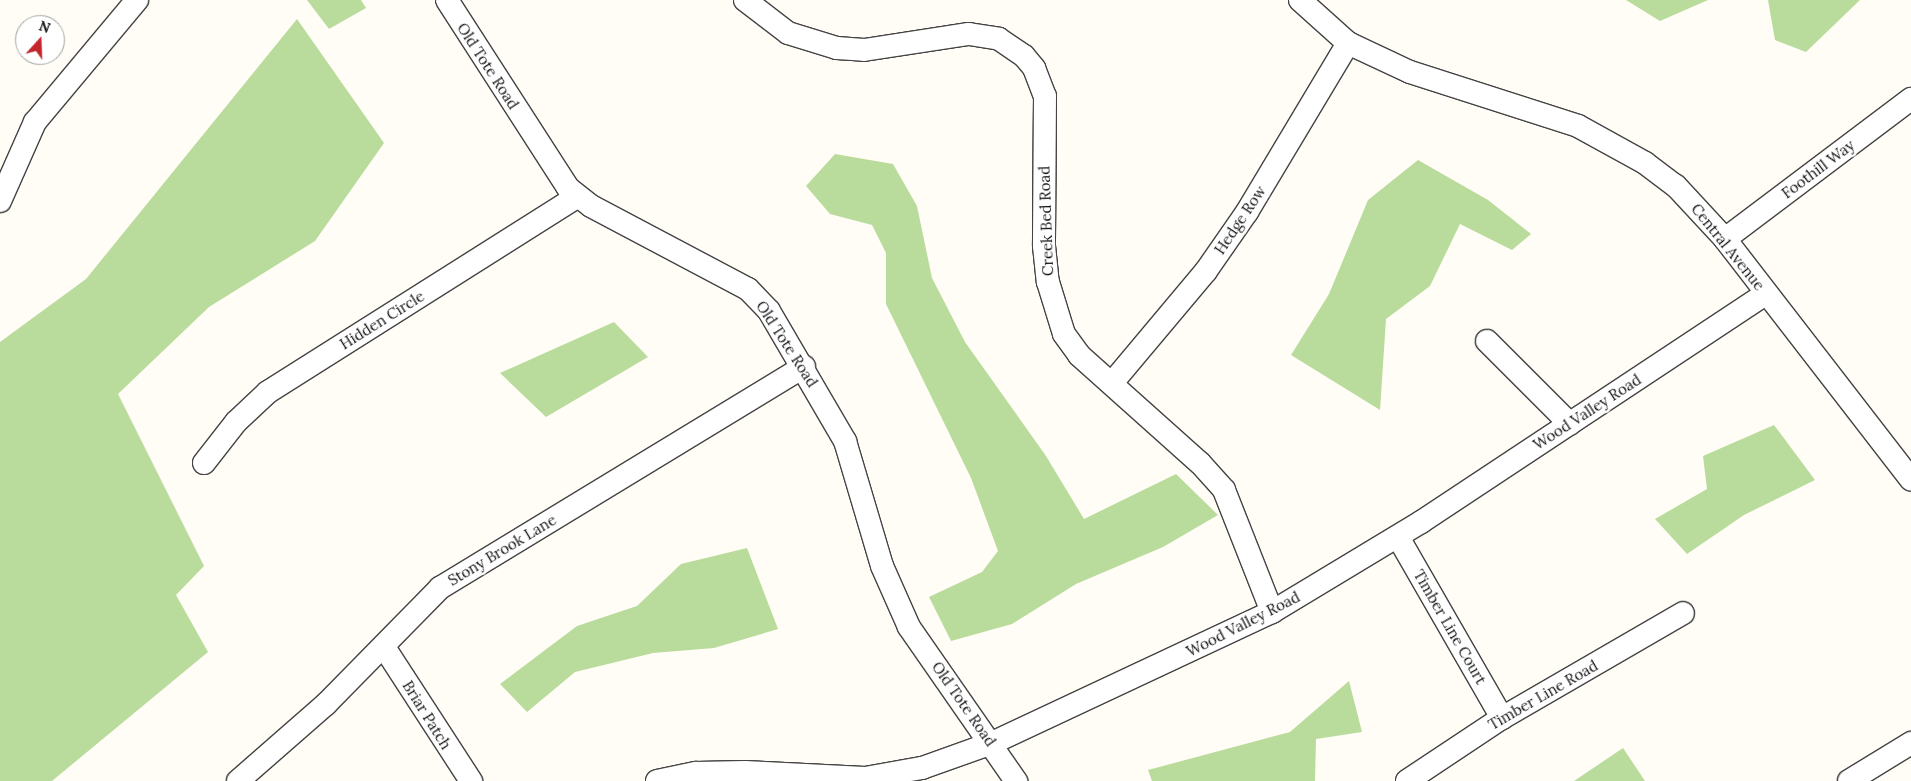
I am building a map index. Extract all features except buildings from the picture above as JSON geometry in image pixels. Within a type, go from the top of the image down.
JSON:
[{"type":"street","points":[[0,201],[35,122],[136,0]]},
{"type":"street","name":"Old Tote Road","points":[[447,0],[558,174],[577,197],[748,289],[769,312],[804,367],[845,441],[882,566],[909,627],[992,743],[1016,781]]},
{"type":"street","name":"Creek Bed Road","points":[[745,0],[788,33],[837,48],[864,50],[969,34],[999,39],[1024,56],[1034,68],[1044,96],[1042,200],[1048,282],[1064,334],[1080,356],[1200,463],[1224,490],[1272,612]]},
{"type":"street","name":"Central Avenue","points":[[1300,0],[1348,42],[1410,72],[1476,96],[1551,116],[1612,143],[1676,186],[1726,238],[1766,294],[1911,480]]},
{"type":"street","name":"Hedge Row","points":[[1112,383],[1206,271],[1248,212],[1348,42]]},
{"type":"street","name":"Foothill Way","points":[[1726,238],[1911,99]]},
{"type":"street","name":"Hidden Circle","points":[[204,463],[236,422],[268,392],[577,197]]},
{"type":"street","name":"Wood Valley Road","points":[[657,781],[696,773],[745,772],[865,778],[922,768],[992,743],[1272,612],[1398,536],[1766,294]]},
{"type":"street","points":[[1487,341],[1570,424]]},
{"type":"street","name":"Stony Brook Lane","points":[[238,781],[384,647],[440,588],[804,367]]},
{"type":"street","name":"Timber Line Court","points":[[1398,536],[1502,718]]},
{"type":"street","name":"Timber Line Road","points":[[1407,781],[1502,718],[1683,614]]},
{"type":"street","name":"Briar Patch","points":[[384,647],[471,781]]},
{"type":"street","points":[[1849,781],[1911,743]]},
{"type":"green space","points":[[307,0],[361,0],[366,8],[329,29]]},
{"type":"green space","points":[[1626,0],[1708,0],[1660,21]]},
{"type":"green space","points":[[1768,0],[1860,0],[1806,52],[1775,40]]},
{"type":"green space","points":[[297,19],[384,143],[315,241],[209,307],[118,394],[204,566],[176,595],[208,652],[52,781],[0,781],[0,342],[86,279]]},
{"type":"green space","points":[[835,154],[893,164],[917,206],[932,278],[965,342],[1046,456],[1084,519],[1176,474],[1218,515],[1163,547],[1076,584],[1012,624],[951,641],[929,597],[982,572],[998,551],[971,478],[886,304],[886,253],[872,225],[830,214],[806,186]]},
{"type":"green space","points":[[1418,160],[1488,200],[1531,234],[1512,250],[1460,224],[1430,286],[1386,319],[1380,410],[1291,355],[1329,294],[1368,200]]},
{"type":"green space","points":[[614,322],[648,357],[546,417],[500,373]]},
{"type":"green space","points":[[1774,425],[1815,480],[1744,515],[1687,554],[1655,519],[1707,489],[1703,456]]},
{"type":"green space","points":[[747,548],[778,629],[714,648],[653,653],[575,672],[527,712],[500,684],[577,626],[637,606],[681,564]]},
{"type":"green space","points":[[1349,681],[1362,732],[1316,739],[1315,781],[1152,781],[1148,770],[1290,732]]},
{"type":"green space","points":[[1623,748],[1645,781],[1574,781]]}]
